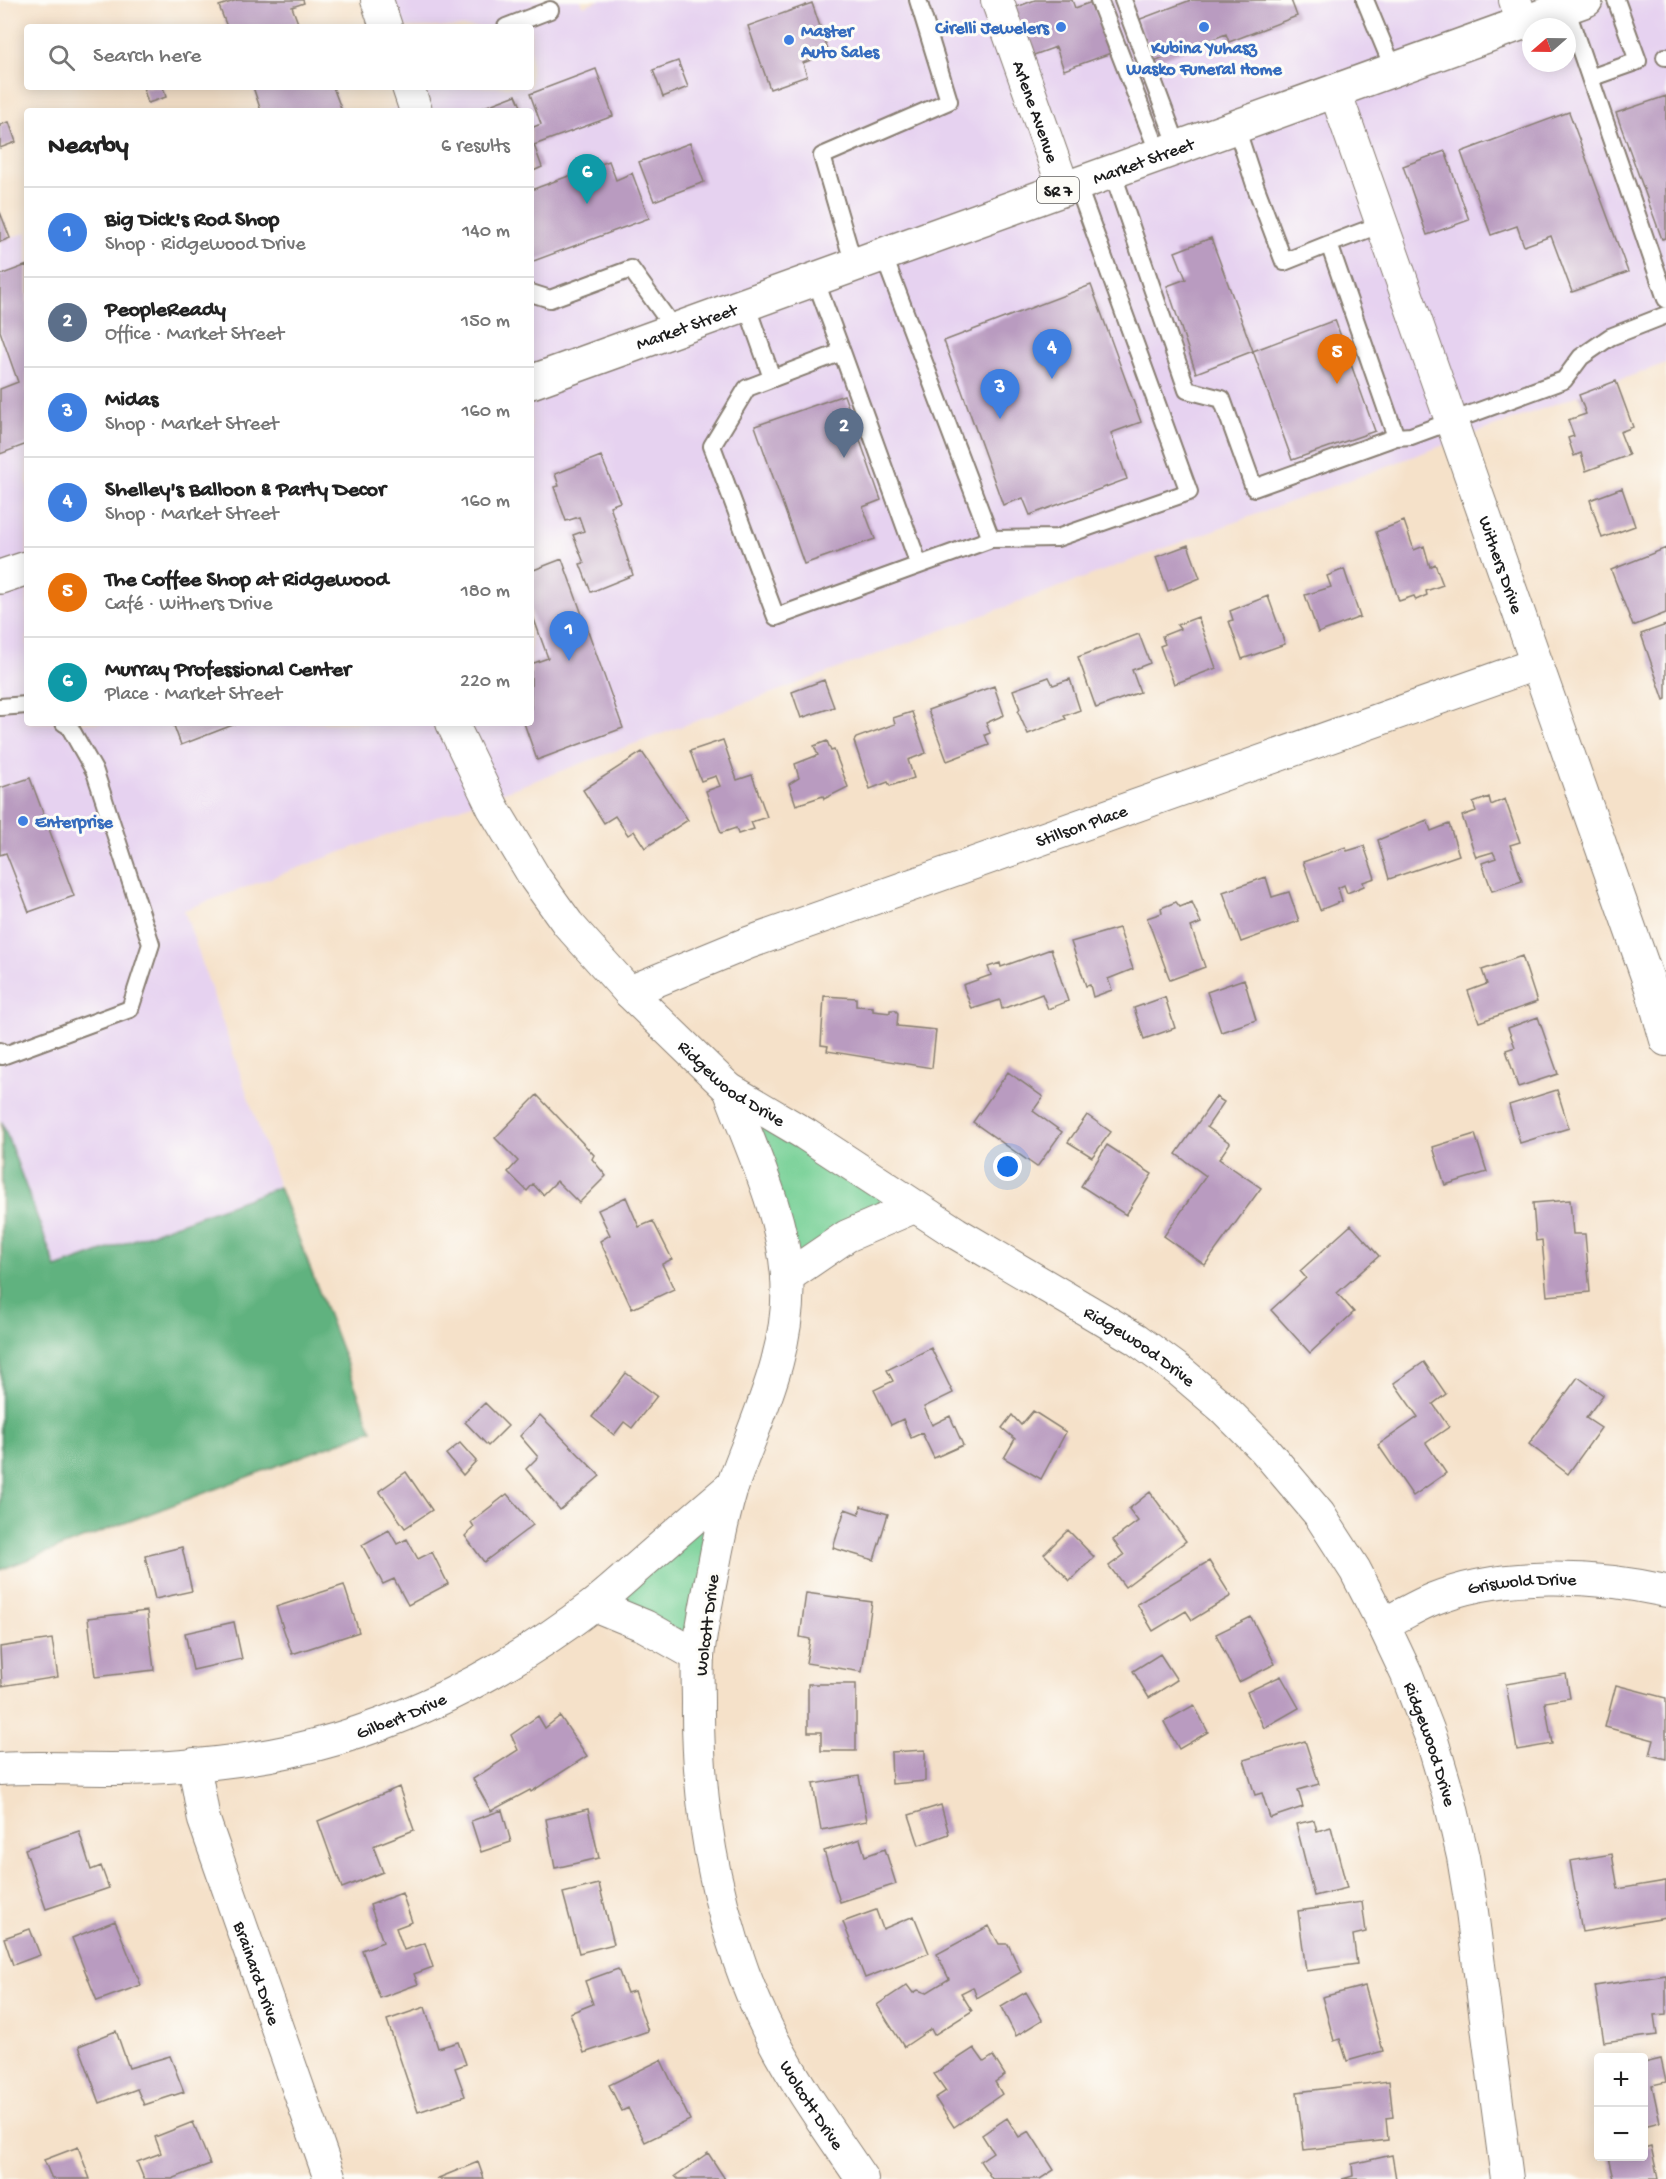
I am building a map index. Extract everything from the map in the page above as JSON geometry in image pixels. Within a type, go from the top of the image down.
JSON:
[{"type":"main road","name":"Market Street","points":[[534,381],[1394,70],[1519,12],[1576,4]]},
{"type":"main road","points":[[0,577],[24,569]]},
{"type":"street","points":[[377,0],[385,24]]},
{"type":"street","name":"Arlene Avenue","points":[[997,0],[1070,186]]},
{"type":"street","points":[[409,90],[415,108]]},
{"type":"street","name":"Withers Drive","points":[[1335,91],[1651,988],[1666,1040]]},
{"type":"street","name":"Stillson Place","points":[[628,992],[747,944],[1536,664]]},
{"type":"street","name":"Ridgewood Drive","points":[[453,726],[493,808],[535,878],[568,924],[628,992],[729,1089],[805,1134],[956,1233],[1136,1339],[1181,1372],[1222,1407],[1264,1449],[1318,1514],[1354,1570],[1407,1675],[1432,1740],[1450,1801],[1463,1857],[1472,1912],[1507,2179]]},
{"type":"street","name":"Wolcott Drive","points":[[729,1089],[774,1209],[787,1277],[785,1326],[767,1396],[733,1485],[714,1565],[698,1656],[698,1742],[707,1834],[724,1913],[750,1990],[771,2037],[797,2083],[862,2179]]},
{"type":"street","points":[[787,1277],[847,1236],[914,1207]]},
{"type":"street","name":"Gilbert Drive","points":[[0,1769],[148,1768],[239,1760],[341,1737],[400,1716],[498,1669],[557,1632],[594,1605],[733,1485]]},
{"type":"street","name":"Griswold Drive","points":[[1383,1624],[1434,1599],[1471,1588],[1511,1581],[1568,1578],[1629,1582],[1666,1591]]},
{"type":"street","points":[[594,1605],[645,1626],[698,1656]]},
{"type":"street","name":"Brainard Drive","points":[[194,1764],[204,1820],[330,2179]]},
{"type":"lane","points":[[918,0],[949,101],[822,156],[991,538]]},
{"type":"lane","points":[[1099,0],[1168,151]]},
{"type":"lane","points":[[1123,0],[1168,151]]},
{"type":"lane","points":[[1365,0],[1394,70]]},
{"type":"lane","points":[[1590,78],[1638,61],[1616,0]]},
{"type":"lane","points":[[1576,4],[1590,78],[1666,299]]},
{"type":"lane","points":[[514,24],[550,10]]},
{"type":"lane","points":[[1236,127],[1284,262],[1382,224]]},
{"type":"lane","points":[[1112,171],[1187,390],[1222,399],[1254,488],[1395,431],[1411,436],[1564,380],[1581,357],[1610,337],[1666,315]]},
{"type":"lane","points":[[842,352],[747,387],[712,446],[776,617],[991,538],[1057,538],[1189,492],[1070,186]]},
{"type":"lane","points":[[1329,244],[1395,431]]},
{"type":"lane","points":[[534,294],[550,299],[631,269],[675,330]]},
{"type":"lane","points":[[815,279],[918,565]]},
{"type":"lane","points":[[746,304],[772,378]]},
{"type":"lane","points":[[0,707],[24,705]]},
{"type":"lane","points":[[0,1051],[2,1056],[130,1009],[151,944],[95,772],[69,726]]},
{"type":"shaded area","points":[[377,0],[580,0],[583,6],[600,0],[1666,0],[1666,363],[184,910],[279,1187],[56,1268],[2,1123],[0,1123],[0,242],[24,233],[24,726],[534,726],[534,108],[394,108],[412,101],[409,90],[534,90],[534,24],[385,24]]},
{"type":"green space","points":[[729,1089],[914,1207],[787,1277]]},
{"type":"green space","points":[[2,1122],[56,1268],[279,1187],[372,1430],[0,1570]]},
{"type":"green space","points":[[733,1485],[698,1656],[594,1605]]},
{"type":"building","points":[[237,0],[303,0],[304,3],[292,7],[298,23],[295,24],[226,24],[219,6]]},
{"type":"building","name":"Cirelli Jewelers","points":[[1035,0],[1072,0],[1075,8],[1092,2],[1111,53],[1064,70],[1056,47],[1031,56],[1014,8]]},
{"type":"building","name":"Kubina Yuhasz Wasko Funeral Home","points":[[1191,0],[1291,0],[1297,16],[1229,42],[1226,34],[1154,62],[1138,20]]},
{"type":"building","name":"Master Auto Sales","points":[[812,3],[829,53],[803,63],[807,76],[770,89],[748,26]]},
{"type":"building","points":[[678,61],[688,87],[663,97],[653,70]]},
{"type":"building","points":[[596,69],[613,116],[534,145],[534,127],[541,124],[530,94]]},
{"type":"building","points":[[144,90],[164,90],[166,97],[148,103]]},
{"type":"building","points":[[254,90],[334,90],[341,108],[260,108]]},
{"type":"building","points":[[516,95],[522,108],[482,108]]},
{"type":"building","points":[[1666,96],[1666,238],[1662,239],[1616,113]]},
{"type":"building","points":[[1569,112],[1628,272],[1572,292],[1551,236],[1524,246],[1517,226],[1491,235],[1461,152]]},
{"type":"building","points":[[9,122],[16,142],[0,148],[0,125]]},
{"type":"building","points":[[690,143],[704,182],[654,201],[639,162]]},
{"type":"building","points":[[534,145],[542,167],[534,171]]},
{"type":"building","points":[[1445,151],[1469,220],[1427,235],[1403,166]]},
{"type":"building","points":[[609,161],[616,180],[632,173],[649,218],[534,261],[534,189]]},
{"type":"building","points":[[0,212],[10,238],[0,242]]},
{"type":"building","points":[[1211,238],[1253,351],[1196,373],[1167,286],[1186,279],[1175,252]]},
{"type":"building","points":[[24,266],[24,445],[0,454],[0,389],[18,382],[0,331],[0,275]]},
{"type":"building","points":[[1091,285],[1141,422],[1111,433],[1127,479],[1030,515],[1023,498],[1003,505],[944,341]]},
{"type":"building","points":[[1335,320],[1375,431],[1292,460],[1253,351]]},
{"type":"building","points":[[1616,381],[1633,427],[1620,432],[1629,455],[1586,471],[1581,453],[1574,456],[1568,438],[1574,436],[1568,420],[1586,414],[1579,395]]},
{"type":"building","points":[[844,395],[881,500],[863,507],[875,539],[804,564],[755,426]]},
{"type":"building","points":[[601,456],[620,502],[610,506],[633,575],[591,592],[580,564],[584,563],[573,535],[584,531],[579,517],[566,521],[554,487],[559,486],[555,474]]},
{"type":"building","points":[[1622,488],[1635,526],[1602,538],[1590,500]]},
{"type":"building","points":[[1404,521],[1414,550],[1424,546],[1430,567],[1435,564],[1443,585],[1426,591],[1427,595],[1416,600],[1414,596],[1399,601],[1376,532]]},
{"type":"building","points":[[1188,545],[1200,578],[1168,591],[1156,557]]},
{"type":"building","points":[[1666,548],[1666,613],[1633,626],[1611,570]]},
{"type":"building","points":[[562,559],[623,728],[537,760],[525,726],[534,726],[534,663],[548,658],[534,619],[534,570]]},
{"type":"building","points":[[1344,569],[1360,617],[1318,633],[1305,595],[1331,587],[1327,576]]},
{"type":"building","points":[[1268,596],[1285,644],[1242,659],[1229,621],[1233,620],[1230,611]]},
{"type":"building","points":[[1198,617],[1216,668],[1174,684],[1160,646],[1165,644],[1162,636],[1180,629],[1177,625]]},
{"type":"building","points":[[1666,625],[1666,699],[1664,700],[1641,634]]},
{"type":"building","points":[[1139,634],[1150,663],[1132,670],[1140,692],[1096,708],[1078,657]]},
{"type":"building","points":[[1049,677],[1053,685],[1070,679],[1080,710],[1064,716],[1066,719],[1028,734],[1018,712],[1020,709],[1013,690]]},
{"type":"building","points":[[824,680],[834,707],[801,718],[792,692]]},
{"type":"building","points":[[994,686],[1004,715],[986,723],[990,733],[985,735],[989,745],[947,761],[928,710]]},
{"type":"building","points":[[912,712],[926,753],[908,760],[914,778],[890,786],[888,782],[870,789],[854,741],[856,738],[895,724],[893,718]]},
{"type":"building","points":[[174,726],[230,726],[181,745]]},
{"type":"building","points":[[723,740],[737,780],[752,775],[767,817],[751,822],[754,829],[738,834],[736,828],[721,833],[706,791],[720,786],[716,776],[701,781],[690,751]]},
{"type":"building","points":[[827,741],[831,751],[834,750],[848,787],[824,799],[823,796],[796,805],[789,784],[799,778],[795,764],[818,755],[814,746]]},
{"type":"building","points":[[642,752],[688,820],[645,848],[634,831],[628,835],[615,816],[604,823],[583,790]]},
{"type":"building","name":"Enterprise","points":[[30,778],[74,896],[29,912],[6,853],[0,855],[0,788]]},
{"type":"building","points":[[1489,797],[1491,805],[1505,799],[1520,842],[1510,845],[1522,881],[1492,891],[1482,863],[1496,858],[1493,852],[1476,857],[1462,816],[1476,811],[1473,803]]},
{"type":"building","points":[[1427,820],[1431,831],[1449,824],[1459,855],[1389,879],[1378,840]]},
{"type":"building","points":[[1364,846],[1375,878],[1363,882],[1364,886],[1347,893],[1344,885],[1338,888],[1342,901],[1320,910],[1303,862],[1346,847],[1347,851]]},
{"type":"building","points":[[1266,877],[1272,897],[1289,892],[1299,921],[1241,942],[1223,892]]},
{"type":"building","points":[[1176,902],[1180,907],[1192,902],[1201,923],[1191,927],[1205,967],[1170,980],[1147,918],[1162,913],[1161,908]]},
{"type":"building","points":[[1119,928],[1133,969],[1108,979],[1112,990],[1093,997],[1090,985],[1086,986],[1071,942]]},
{"type":"building","points":[[1051,949],[1068,1001],[1048,1009],[1042,994],[1002,1009],[1000,1000],[972,1009],[963,985],[991,975],[988,967],[1000,963],[1001,967]]},
{"type":"building","points":[[1522,956],[1537,1002],[1479,1022],[1468,991],[1487,984],[1482,970]]},
{"type":"building","points":[[1244,979],[1256,1020],[1221,1032],[1207,992]]},
{"type":"building","points":[[824,996],[856,998],[856,1006],[873,1007],[873,1011],[890,1013],[890,1010],[895,1010],[898,1013],[897,1026],[936,1030],[932,1068],[827,1051],[828,1046],[821,1045]]},
{"type":"building","points":[[1165,997],[1175,1028],[1144,1039],[1134,1008]]},
{"type":"building","points":[[1538,1017],[1558,1074],[1518,1087],[1506,1050],[1515,1047],[1508,1028]]},
{"type":"building","points":[[1008,1072],[1043,1097],[1033,1111],[1062,1132],[1037,1167],[973,1122]]},
{"type":"building","points":[[1557,1090],[1569,1128],[1520,1143],[1509,1105]]},
{"type":"building","points":[[537,1095],[594,1155],[592,1159],[606,1176],[579,1203],[557,1181],[543,1195],[533,1184],[527,1191],[508,1172],[518,1161],[495,1138]]},
{"type":"building","points":[[1216,1097],[1224,1102],[1207,1127],[1230,1143],[1219,1159],[1261,1188],[1205,1265],[1164,1236],[1206,1176],[1176,1154]]},
{"type":"building","points":[[1087,1115],[1111,1132],[1092,1157],[1068,1142]]},
{"type":"building","points":[[1475,1134],[1487,1172],[1445,1185],[1433,1147]]},
{"type":"building","points":[[1107,1145],[1152,1174],[1126,1215],[1081,1186]]},
{"type":"building","points":[[626,1197],[639,1227],[653,1221],[672,1259],[662,1264],[674,1289],[632,1309],[600,1241],[610,1235],[598,1210]]},
{"type":"building","points":[[1570,1200],[1573,1234],[1585,1234],[1590,1292],[1547,1296],[1542,1240],[1536,1241],[1533,1203]]},
{"type":"building","points":[[1351,1225],[1379,1256],[1337,1293],[1354,1312],[1310,1353],[1271,1310],[1306,1278],[1300,1271]]},
{"type":"building","points":[[931,1348],[953,1393],[924,1407],[932,1425],[950,1416],[963,1445],[934,1458],[922,1433],[911,1438],[903,1419],[891,1425],[874,1390],[893,1381],[887,1370]]},
{"type":"building","points":[[1424,1362],[1446,1394],[1433,1404],[1449,1427],[1426,1443],[1446,1473],[1413,1496],[1378,1445],[1418,1417],[1394,1383]]},
{"type":"building","points":[[626,1373],[657,1396],[632,1428],[624,1422],[614,1435],[592,1417]]},
{"type":"building","points":[[1578,1377],[1603,1395],[1586,1418],[1601,1428],[1568,1474],[1529,1444]]},
{"type":"building","points":[[485,1403],[508,1426],[488,1446],[465,1422]]},
{"type":"building","points":[[1033,1411],[1066,1432],[1041,1479],[1004,1458],[1015,1439],[1002,1428],[1012,1415],[1021,1425]]},
{"type":"building","points":[[540,1415],[600,1476],[560,1510],[526,1469],[538,1457],[520,1436]]},
{"type":"building","points":[[460,1443],[476,1461],[463,1475],[446,1454]]},
{"type":"building","points":[[406,1472],[432,1510],[405,1528],[379,1491]]},
{"type":"building","points":[[1150,1492],[1186,1541],[1125,1587],[1109,1566],[1124,1555],[1113,1540],[1138,1521],[1129,1509]]},
{"type":"building","points":[[507,1494],[533,1525],[484,1562],[465,1536],[474,1527],[471,1522]]},
{"type":"building","points":[[861,1506],[888,1514],[874,1560],[833,1548],[845,1509],[859,1514]]},
{"type":"building","points":[[389,1530],[397,1544],[407,1539],[418,1559],[432,1552],[448,1584],[408,1605],[394,1579],[383,1584],[362,1545]]},
{"type":"building","points":[[1068,1530],[1094,1557],[1070,1581],[1044,1554]]},
{"type":"building","points":[[182,1547],[192,1591],[155,1599],[145,1556]]},
{"type":"building","points":[[1209,1561],[1231,1596],[1192,1620],[1186,1611],[1153,1631],[1137,1604]]},
{"type":"building","points":[[344,1585],[359,1632],[292,1654],[276,1607]]},
{"type":"building","points":[[806,1593],[872,1602],[862,1672],[806,1663],[810,1639],[800,1637]]},
{"type":"building","points":[[147,1611],[154,1670],[95,1677],[88,1618]]},
{"type":"building","points":[[1251,1617],[1275,1664],[1239,1682],[1216,1634]]},
{"type":"building","points":[[234,1622],[242,1659],[193,1670],[185,1633]]},
{"type":"building","points":[[52,1639],[58,1677],[2,1686],[0,1647]]},
{"type":"building","points":[[1160,1654],[1177,1680],[1149,1698],[1133,1671]]},
{"type":"building","points":[[1566,1674],[1570,1698],[1545,1702],[1552,1744],[1517,1750],[1506,1684]]},
{"type":"building","points":[[1281,1676],[1299,1708],[1264,1728],[1247,1692]]},
{"type":"building","points":[[808,1684],[856,1684],[856,1751],[821,1751],[821,1732],[808,1732]]},
{"type":"building","points":[[1616,1685],[1666,1698],[1666,1759],[1650,1755],[1654,1740],[1605,1727]]},
{"type":"building","points":[[1194,1705],[1208,1732],[1179,1749],[1164,1722]]},
{"type":"building","points":[[538,1716],[545,1728],[560,1716],[587,1756],[531,1792],[530,1790],[491,1811],[473,1779],[518,1750],[511,1735]]},
{"type":"building","points":[[1305,1741],[1319,1784],[1298,1790],[1303,1807],[1270,1818],[1262,1793],[1255,1795],[1244,1760]]},
{"type":"building","points":[[925,1750],[925,1781],[892,1784],[891,1752]]},
{"type":"building","points":[[859,1776],[867,1821],[821,1830],[813,1784]]},
{"type":"building","points":[[399,1787],[414,1830],[373,1846],[383,1872],[342,1888],[318,1821]]},
{"type":"building","points":[[941,1805],[949,1834],[919,1845],[909,1815]]},
{"type":"building","points":[[588,1809],[599,1858],[555,1868],[546,1819]]},
{"type":"building","points":[[502,1810],[511,1842],[481,1852],[471,1821]]},
{"type":"building","points":[[1314,1820],[1317,1831],[1331,1827],[1347,1888],[1314,1896],[1296,1824]]},
{"type":"building","points":[[79,1831],[91,1870],[101,1866],[109,1888],[46,1909],[25,1849]]},
{"type":"building","points":[[860,1839],[865,1856],[885,1849],[896,1884],[840,1902],[824,1851]]},
{"type":"building","points":[[1612,1854],[1618,1889],[1666,1881],[1666,1918],[1582,1932],[1570,1861]]},
{"type":"building","points":[[599,1884],[614,1944],[579,1953],[563,1893]]},
{"type":"building","points":[[402,1893],[412,1922],[396,1928],[404,1950],[425,1943],[433,1967],[414,1974],[418,1984],[380,1998],[362,1950],[383,1942],[370,1905]]},
{"type":"building","points":[[1362,1902],[1366,1932],[1353,1935],[1357,1964],[1306,1971],[1298,1911]]},
{"type":"building","points":[[876,1910],[883,1929],[914,1916],[929,1953],[865,1978],[843,1922]]},
{"type":"building","points":[[115,1921],[141,1985],[97,2001],[72,1938]]},
{"type":"building","points":[[989,1926],[999,1944],[1008,1944],[1021,1972],[977,1998],[973,1987],[961,1993],[972,2011],[934,2035],[931,2029],[904,2047],[877,2005],[907,1985],[913,1993],[918,1990],[926,1993],[949,1979],[937,1954]]},
{"type":"building","points":[[30,1929],[40,1955],[13,1965],[4,1938]]},
{"type":"building","points":[[618,1969],[627,1993],[634,1991],[648,2031],[584,2053],[570,2013],[593,2004],[585,1981]]},
{"type":"building","points":[[1666,1975],[1666,2014],[1654,2015],[1657,2035],[1604,2042],[1595,1986]]},
{"type":"building","points":[[1365,1986],[1383,2051],[1347,2061],[1340,2039],[1334,2041],[1322,1997]]},
{"type":"building","points":[[1026,1992],[1042,2020],[1016,2036],[1001,2007]]},
{"type":"building","points":[[425,2007],[438,2048],[458,2042],[466,2064],[455,2068],[465,2096],[418,2112],[387,2020]]},
{"type":"building","points":[[116,2031],[129,2068],[170,2056],[184,2092],[144,2105],[137,2089],[100,2103],[79,2046]]},
{"type":"building","points":[[974,2048],[984,2062],[993,2056],[1005,2075],[995,2082],[1002,2094],[954,2127],[935,2098],[946,2091],[934,2074]]},
{"type":"building","points":[[1661,2059],[1666,2082],[1652,2085],[1660,2122],[1648,2125],[1648,2107],[1648,2062]]},
{"type":"building","points":[[661,2060],[690,2120],[645,2142],[628,2108],[622,2111],[609,2085]]},
{"type":"building","points":[[1389,2081],[1393,2117],[1386,2118],[1388,2140],[1304,2150],[1297,2092]]},
{"type":"building","points":[[1007,2118],[1019,2137],[1029,2131],[1054,2170],[1040,2179],[992,2179],[980,2161],[993,2152],[982,2135]]},
{"type":"building","points":[[193,2122],[210,2164],[172,2179],[144,2179],[137,2162],[161,2153],[155,2137]]},
{"type":"building","points":[[1651,2146],[1658,2179],[1614,2179],[1610,2161],[1648,2161],[1648,2147]]},
{"type":"building","points":[[78,2147],[90,2179],[52,2179],[44,2160]]},
{"type":"building","points":[[708,2153],[725,2179],[678,2179],[675,2176]]},
{"type":"building","points":[[1392,2155],[1396,2179],[1342,2179],[1353,2176],[1352,2164]]},
{"type":"building","points":[[478,2162],[484,2179],[436,2179]]},
{"type":"place","name":"Cirelli Jewelers","points":[[1061,27]]},
{"type":"place","name":"Kubina Yuhasz Wasko Funeral Home","points":[[1204,27]]},
{"type":"place","name":"Master Auto Sales","points":[[789,40]]},
{"type":"place","name":"Murray Professional Center","points":[[587,204]]},
{"type":"place","name":"Shelley's Balloon & Party Decor","points":[[1052,379]]},
{"type":"place","name":"The Coffee Shop at Ridgewood","points":[[1337,384]]},
{"type":"place","name":"Midas","points":[[1000,419]]},
{"type":"place","name":"PeopleReady","points":[[844,458]]},
{"type":"place","name":"Big Dick's Rod Shop","points":[[569,661]]},
{"type":"place","name":"Enterprise","points":[[23,821]]}]
